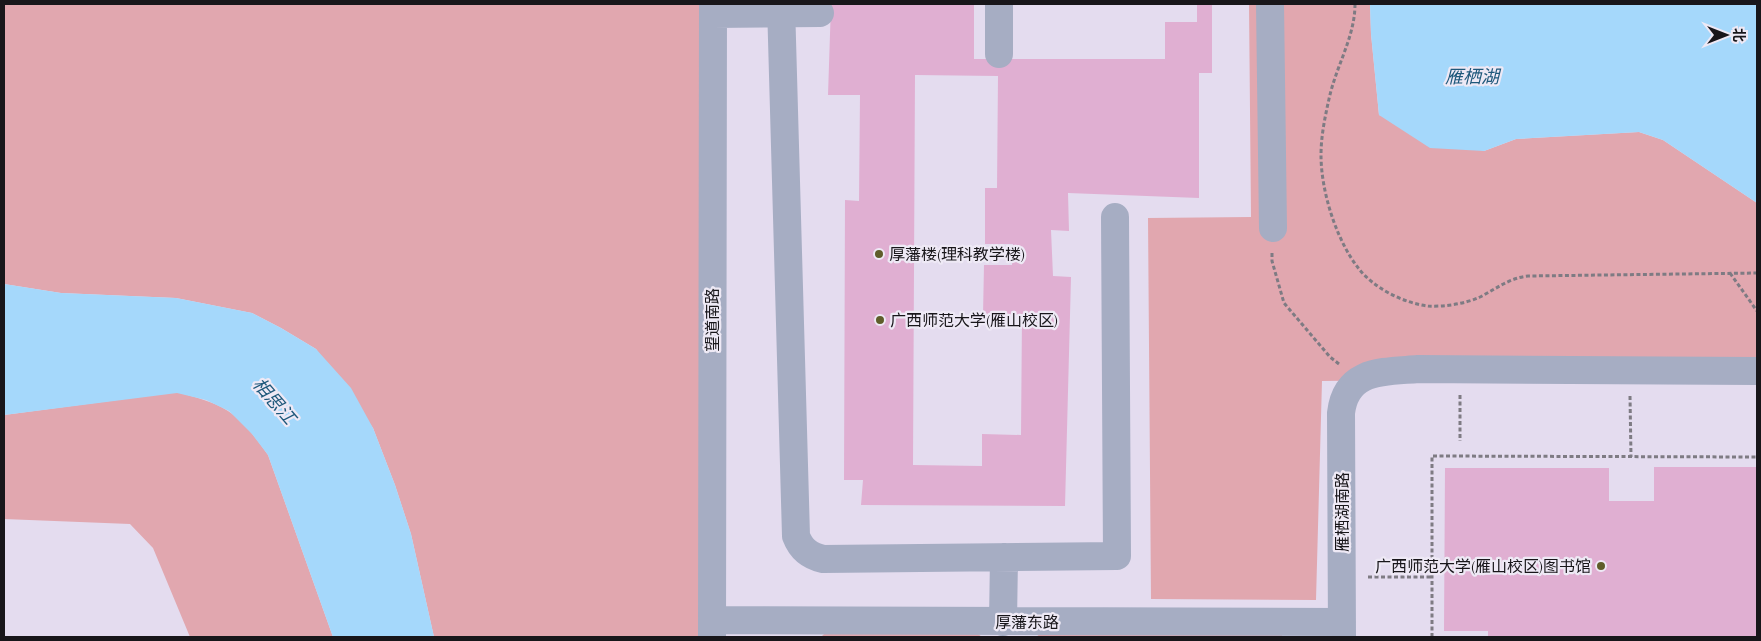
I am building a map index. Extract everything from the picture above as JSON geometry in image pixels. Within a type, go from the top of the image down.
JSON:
[{"type":"street","points":[[999,4],[999,54]]},
{"type":"street","points":[[1270,4],[1273,228]]},
{"type":"street","points":[[713,9],[781,8],[820,13]]},
{"type":"street","points":[[781,8],[796,536],[800,546],[808,554],[823,559],[1117,556],[1115,217]]},
{"type":"street","name":"望道南路","points":[[712,629],[713,9]]},
{"type":"street","points":[[1354,384],[1378,373],[1418,369],[1757,371]]},
{"type":"street","name":"雁栖湖南路","points":[[1342,630],[1341,413],[1343,400],[1354,384]]},
{"type":"street","points":[[1003,622],[1004,557]]},
{"type":"street","name":"厚藩东路","points":[[712,629],[1003,622],[1342,630]]},
{"type":"path","points":[[1355,4],[1355,15],[1350,35],[1329,96],[1321,154],[1324,184],[1330,210],[1343,242],[1359,269],[1378,286],[1404,300],[1428,306],[1454,304],[1478,298],[1509,280],[1528,276],[1757,273]]},
{"type":"path","points":[[1273,228],[1272,261],[1284,303],[1354,384]]},
{"type":"path","points":[[1730,273],[1757,311]]},
{"type":"path","points":[[1459,369],[1460,441]]},
{"type":"path","points":[[1630,388],[1631,456]]},
{"type":"path","points":[[1432,637],[1432,456],[1757,456]]},
{"type":"path","points":[[1342,577],[1432,576]]},
{"type":"shaded area","name":"广西师范大学(雁山校区)","points":[[4,4],[1757,4],[1757,637],[4,637]]},
{"type":"shaded area","points":[[4,4],[713,4],[712,637],[434,637],[411,534],[373,428],[316,349],[252,313],[176,298],[61,293],[4,284]]},
{"type":"shaded area","points":[[1249,4],[1370,4],[1379,115],[1484,151],[1516,139],[1639,132],[1663,140],[1757,203],[1757,376],[1322,381],[1316,600],[1151,599],[1148,218],[1251,217]]},
{"type":"shaded area","points":[[177,392],[210,402],[234,415],[255,437],[268,455],[333,637],[190,637],[153,548],[130,524],[4,519],[4,415]]},
{"type":"shaded area","points":[[1044,631],[1280,632],[1283,637],[1036,637]]},
{"type":"shaded area","points":[[826,632],[978,634],[982,637],[821,637]]},
{"type":"water","name":"雁栖湖","points":[[1370,4],[1757,4],[1757,203],[1663,140],[1639,132],[1516,139],[1484,151],[1430,148],[1379,115]]},
{"type":"water","name":"相思江","points":[[4,284],[61,293],[176,298],[252,313],[316,349],[351,388],[373,428],[411,534],[434,637],[333,637],[268,455],[252,434],[229,411],[206,400],[177,393],[4,415]]},
{"type":"building","name":"厚藩楼(理科教学楼)","points":[[831,4],[974,4],[974,59],[1165,59],[1165,22],[1197,22],[1197,4],[1212,4],[1212,73],[1199,73],[1199,198],[1068,193],[1069,231],[1051,230],[1053,276],[1071,277],[1065,506],[861,505],[863,480],[844,480],[845,200],[859,201],[860,95],[828,95]],"holes":[[[915,75],[998,76],[997,188],[985,188],[985,244],[1013,244],[1012,265],[984,265],[983,315],[1022,315],[1021,435],[982,434],[982,466],[913,465]]]},
{"type":"building","name":"广西师范大学(雁山校区)图书馆","points":[[1654,467],[1757,467],[1757,637],[1488,637],[1488,631],[1444,631],[1445,468],[1609,468],[1609,501],[1654,501]]},
{"type":"place","name":"厚藩楼(理科教学楼)","points":[[879,254]]},
{"type":"place","name":"广西师范大学(雁山校区)","points":[[880,320]]},
{"type":"place","name":"广西师范大学(雁山校区)图书馆","points":[[1601,566]]}]
